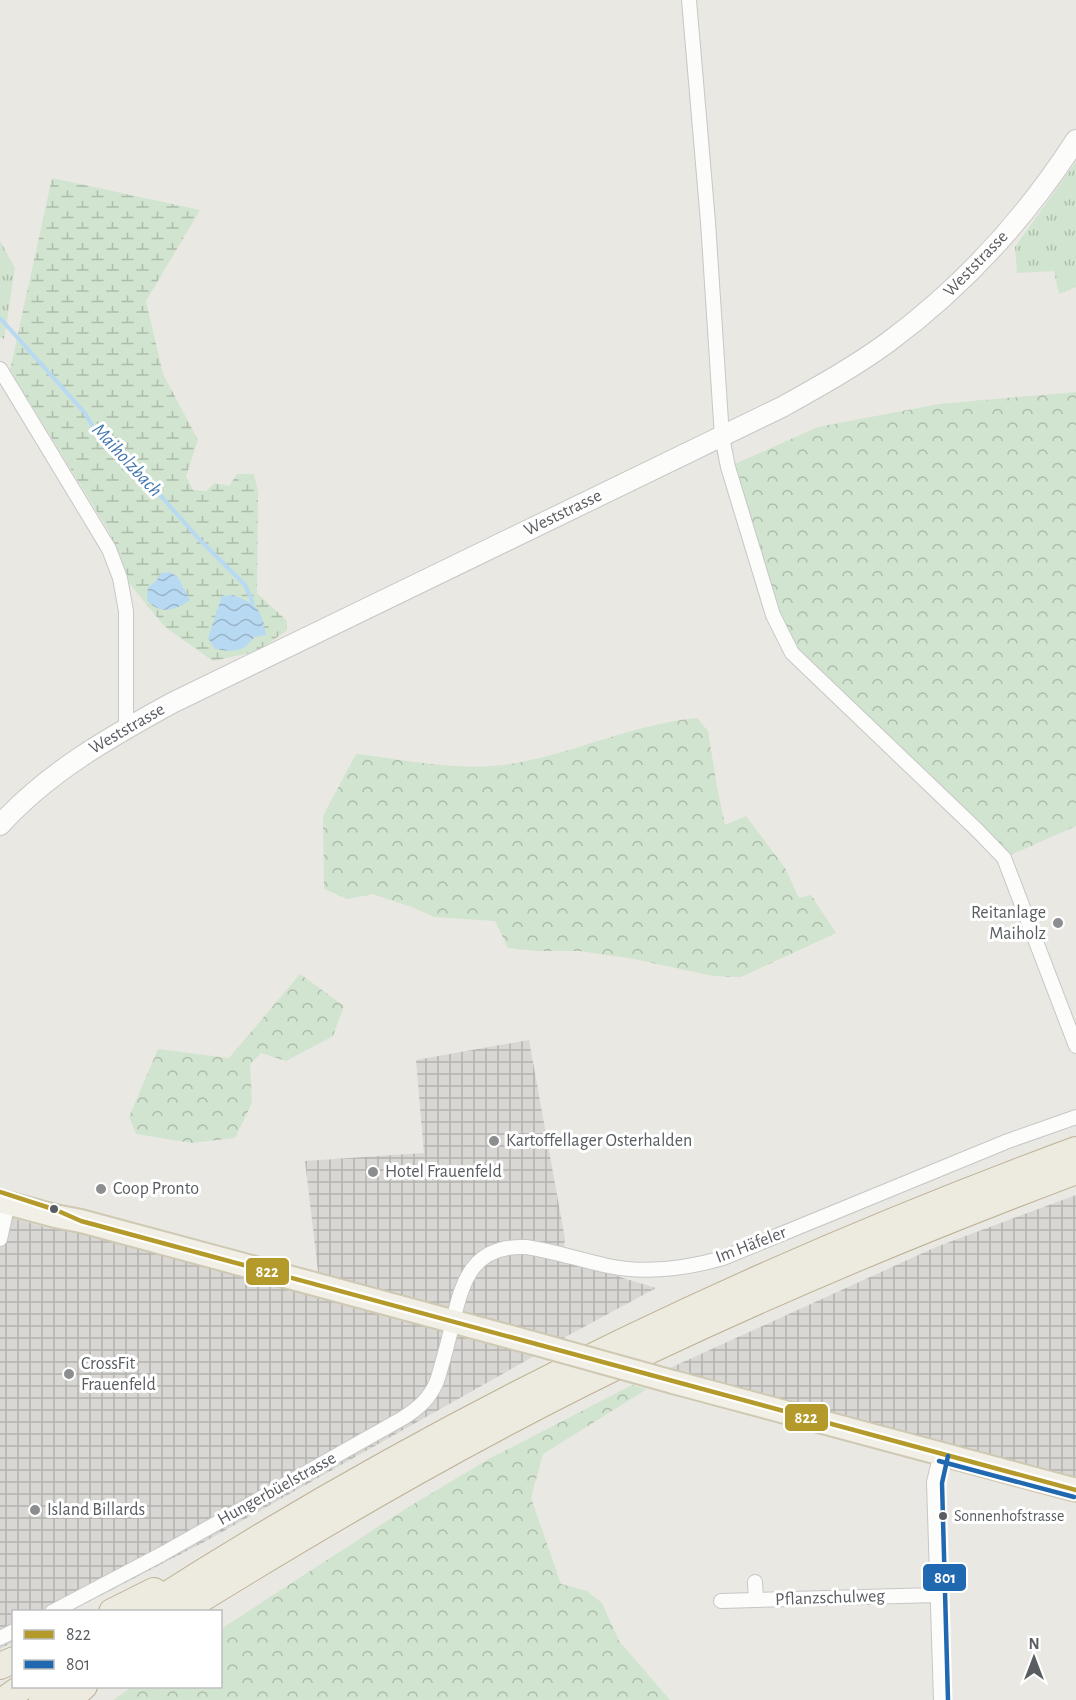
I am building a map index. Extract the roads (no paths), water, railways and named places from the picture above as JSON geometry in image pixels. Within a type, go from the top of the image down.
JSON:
[{"type":"highway","points":[[142,1610],[238,1550],[429,1440],[538,1382],[650,1327],[843,1240],[1076,1150]]},
{"type":"highway","points":[[182,1610],[388,1487],[482,1435],[597,1376],[850,1260],[1076,1171]]},
{"type":"highway","points":[[114,1610],[238,1550]]},
{"type":"highway","points":[[4,1700],[21,1688]]},
{"type":"highway","points":[[42,1700],[60,1688]]},
{"type":"highway","points":[[68,1700],[82,1688]]},
{"type":"main road","name":"Weststrasse","points":[[0,825],[49,780],[84,754],[126,728],[234,672],[722,437],[829,381],[886,344],[939,302],[968,275],[1002,240],[1031,205],[1076,140]]},
{"type":"main road","points":[[3,1199],[56,1210],[81,1221],[1076,1490]]},
{"type":"street","points":[[689,0],[708,222],[722,437],[728,467],[773,615],[792,653],[1004,858],[1076,1046]]},
{"type":"street","points":[[0,369],[108,549],[120,578],[126,611],[126,728]]},
{"type":"street","name":"Im Häfeler","points":[[453,1322],[456,1302],[468,1273],[479,1260],[502,1248],[513,1246],[540,1249],[607,1266],[630,1269],[670,1269],[697,1265],[723,1258],[998,1145],[1076,1117]]},
{"type":"street","points":[[0,1239],[3,1199]]},
{"type":"street","name":"Hungerbüelstrasse","points":[[54,1610],[162,1554],[413,1412],[432,1392],[442,1365],[453,1322]]},
{"type":"street","points":[[940,1700],[934,1482],[941,1454]]},
{"type":"street","points":[[755,1582],[756,1600]]},
{"type":"street","name":"Pflanzschulweg","points":[[721,1601],[938,1595]]},
{"type":"water","points":[[170,572],[178,577],[190,600],[173,609],[157,608],[147,600],[148,587],[161,573]]},
{"type":"water","points":[[233,595],[257,609],[266,635],[254,637],[242,649],[227,651],[215,649],[208,638],[222,596]]},
{"type":"waterway","name":"Maiholzbach","points":[[0,318],[85,413],[96,432],[137,469],[199,539],[245,585],[253,603]]},
{"type":"place","name":"Reitanlage Maiholz","points":[[1058,923]]},
{"type":"place","name":"Kartoffellager Osterhalden","points":[[494,1141]]},
{"type":"place","name":"Hotel Frauenfeld","points":[[373,1172]]},
{"type":"place","name":"Coop Pronto","points":[[101,1189]]},
{"type":"place","name":"CrossFit Frauenfeld","points":[[69,1374]]},
{"type":"place","name":"Island Billards","points":[[35,1510]]},
{"type":"place","name":"Sonnenhofstrasse","points":[[943,1516]]}]
